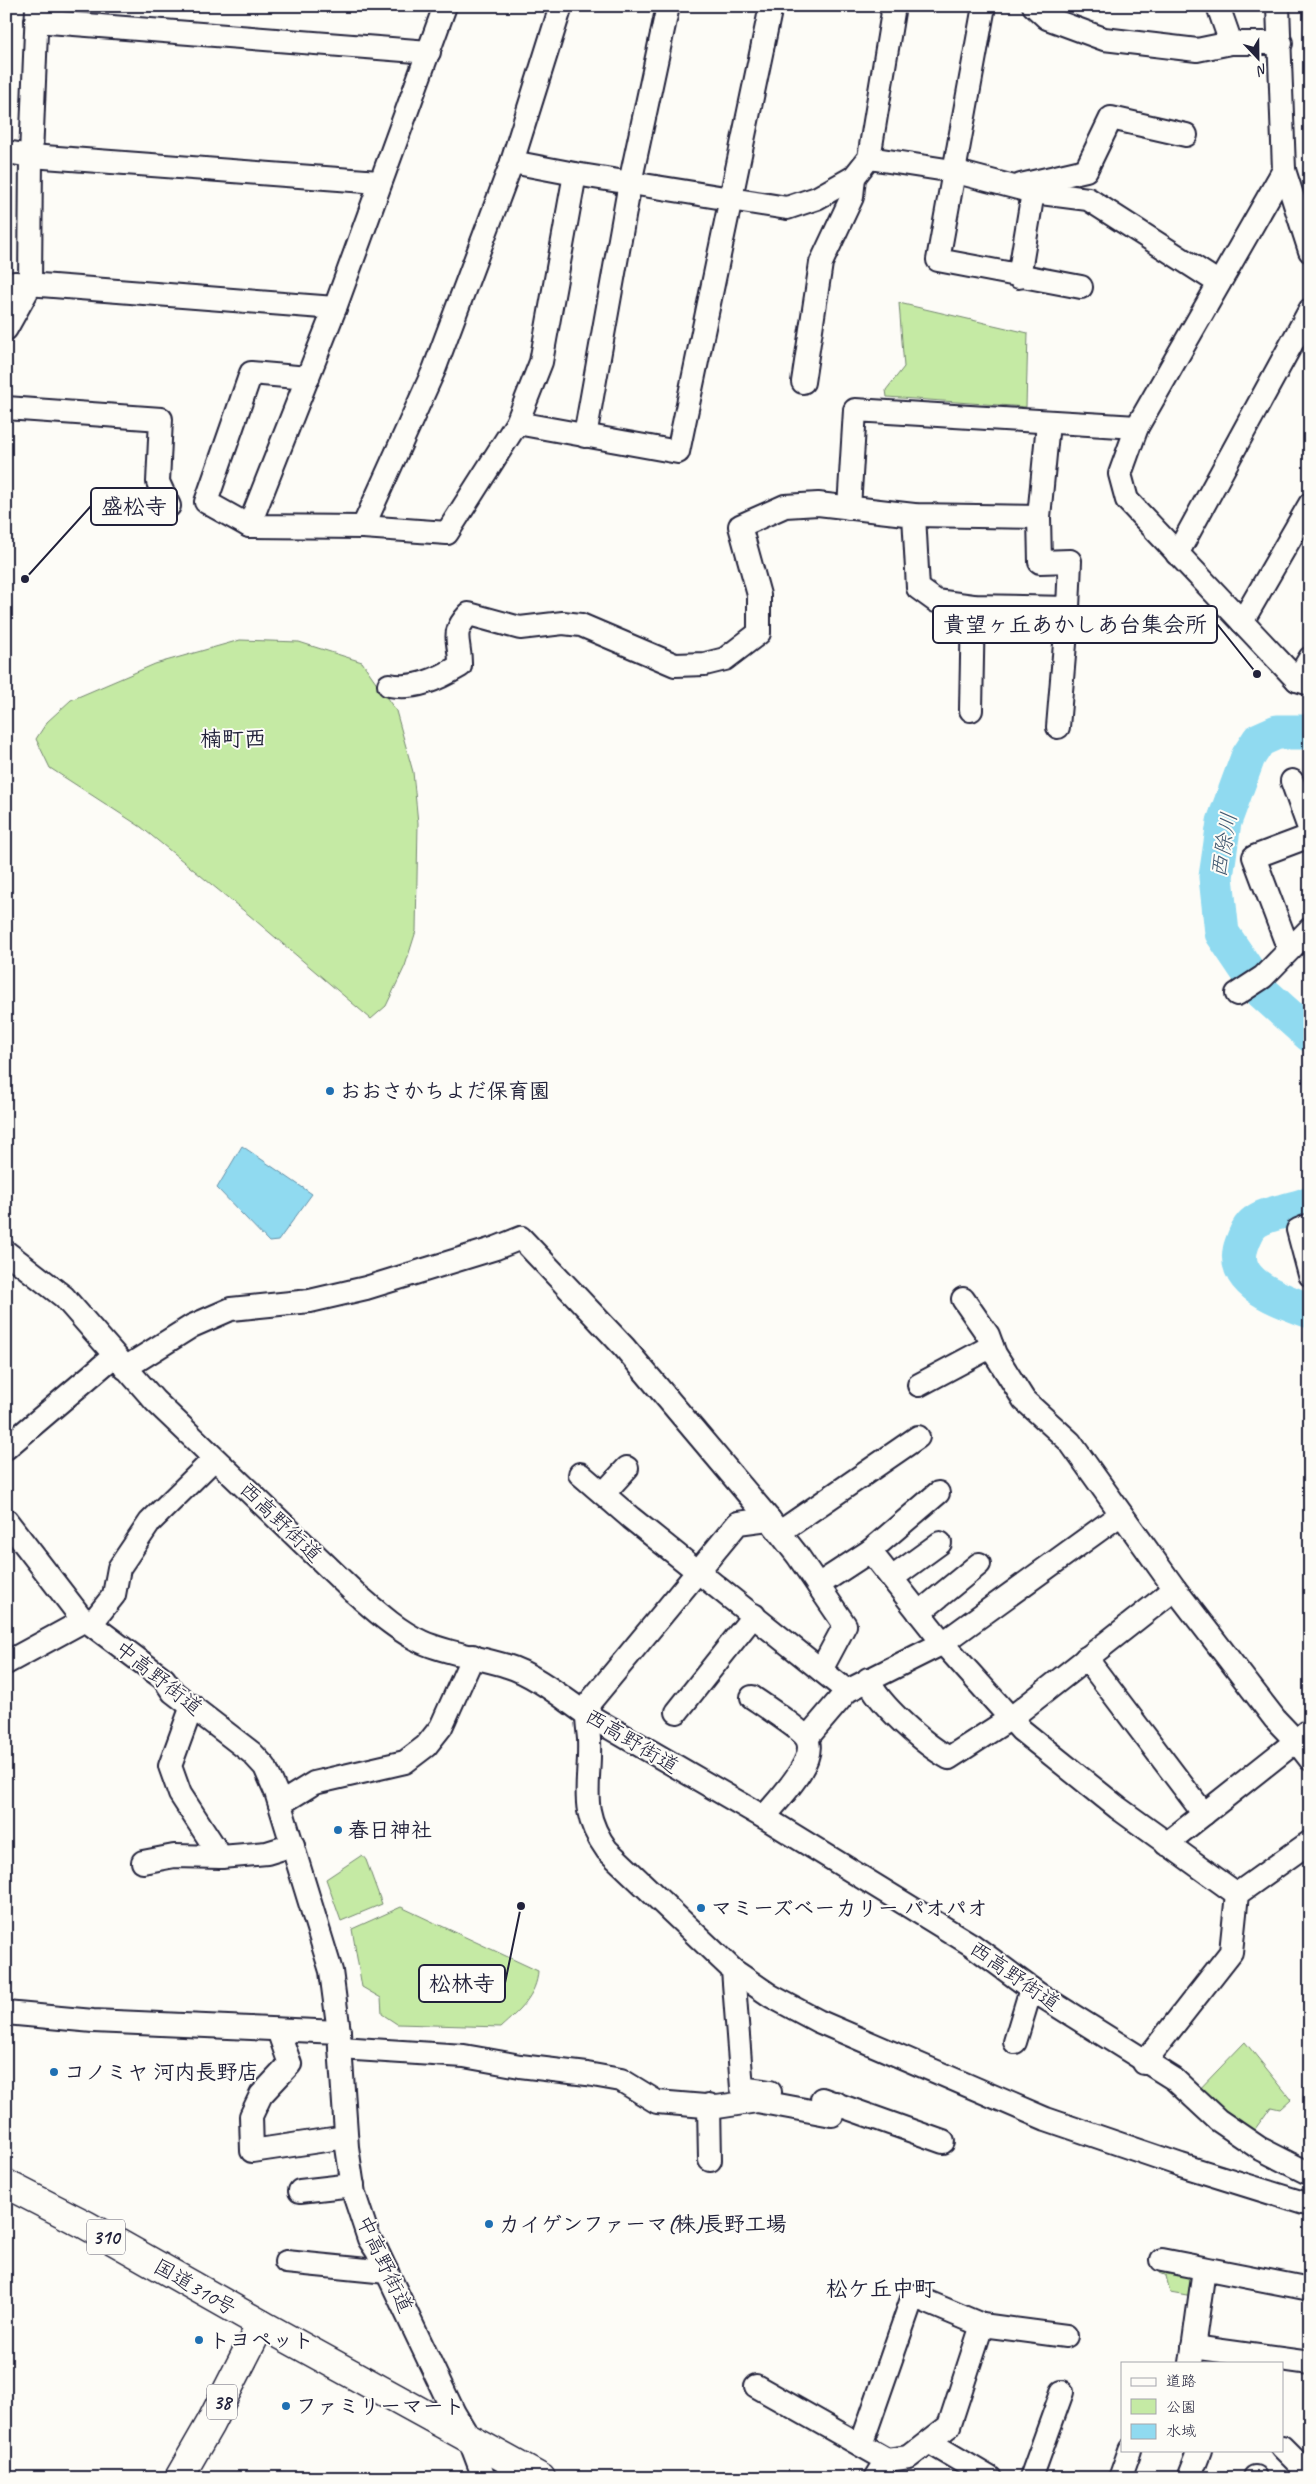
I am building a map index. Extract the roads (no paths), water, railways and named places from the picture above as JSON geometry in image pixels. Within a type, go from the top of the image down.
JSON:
[{"type":"main road","name":"国道310号","points":[[6,2184],[86,2225],[541,2478]]},
{"type":"main road","name":"38","points":[[179,2478],[210,2424],[261,2324]]},
{"type":"street","points":[[249,526],[335,308],[379,182],[445,6]]},
{"type":"street","points":[[363,527],[434,370],[512,162],[561,6]]},
{"type":"street","points":[[585,436],[630,183],[668,6]]},
{"type":"street","points":[[517,423],[678,452],[771,6]]},
{"type":"street","points":[[512,162],[730,200],[787,208],[817,198],[854,177],[869,158],[893,12],[890,6]]},
{"type":"street","points":[[984,6],[938,260],[1019,277],[1081,287]]},
{"type":"street","points":[[1034,6],[1047,18],[1104,39],[1197,50],[1231,43],[1281,43]]},
{"type":"street","points":[[1218,6],[1231,43]]},
{"type":"street","points":[[1278,6],[1281,43],[1284,170],[1310,251]]},
{"type":"street","points":[[6,329],[30,286],[30,156],[36,14],[429,52]]},
{"type":"street","points":[[1025,189],[1086,170],[1111,118],[1186,134]]},
{"type":"street","points":[[6,152],[30,156],[379,182]]},
{"type":"street","points":[[869,158],[953,171],[1025,189],[1088,199],[1219,283]]},
{"type":"street","points":[[1284,170],[1137,427],[1120,474],[1127,500],[1242,622],[1304,682]]},
{"type":"street","points":[[308,378],[251,373],[206,502],[249,526],[363,527],[447,533],[517,423],[541,362],[575,174]]},
{"type":"street","points":[[803,382],[821,263],[852,197],[854,177]]},
{"type":"street","points":[[1019,277],[1025,189]]},
{"type":"street","points":[[6,295],[15,283],[30,286],[335,308]]},
{"type":"street","points":[[1177,554],[1310,310]]},
{"type":"street","points":[[6,408],[162,419],[158,482],[169,506]]},
{"type":"street","points":[[849,508],[855,410],[1137,427]]},
{"type":"street","points":[[1048,423],[1039,517],[1040,562],[1070,561],[1058,727]]},
{"type":"street","points":[[389,685],[404,688],[423,684],[445,675],[460,666],[460,654],[456,638],[459,624],[469,614],[520,628],[563,623],[581,625],[675,665],[705,664],[725,659],[759,633],[759,595],[740,526],[785,506],[818,504],[914,514],[1039,517]]},
{"type":"street","points":[[1242,622],[1310,504]]},
{"type":"street","points":[[914,514],[918,588],[936,602],[973,606],[1068,608]]},
{"type":"street","points":[[970,710],[973,606]]},
{"type":"street","points":[[1304,682],[1310,658]]},
{"type":"street","points":[[1292,781],[1310,831]]},
{"type":"street","points":[[1289,950],[1254,856],[1310,836]]},
{"type":"street","points":[[1237,994],[1263,977],[1310,928]]},
{"type":"street","points":[[1310,1225],[1298,1230],[1310,1275]]},
{"type":"street","points":[[6,1448],[120,1362],[231,1309],[310,1301],[366,1288],[496,1248],[521,1238],[624,1347],[774,1526],[818,1585],[845,1625],[821,1670]]},
{"type":"street","name":"西高野街道","points":[[6,1252],[64,1296],[155,1401],[354,1592],[387,1621],[422,1642],[444,1650],[510,1666],[558,1694],[586,1714],[764,1817],[972,1945],[1031,1989],[1144,2063],[1174,2079],[1225,2125],[1260,2148],[1310,2174]]},
{"type":"street","points":[[963,1299],[1024,1400],[1070,1442],[1175,1589],[1275,1718],[1303,1735],[1310,1759]]},
{"type":"street","points":[[919,1385],[992,1346]]},
{"type":"street","points":[[918,1437],[774,1526],[738,1523],[697,1570],[619,1668],[600,1688],[590,1702],[586,1714],[589,1739],[587,1804],[597,1835],[607,1850],[733,1970],[771,1996],[818,2021],[1046,2119],[1182,2165],[1310,2204]]},
{"type":"street","points":[[6,1663],[85,1620],[95,1619],[114,1594],[120,1568],[150,1522],[214,1458]]},
{"type":"street","points":[[604,1493],[627,1468]]},
{"type":"street","points":[[580,1474],[631,1518],[847,1690]]},
{"type":"street","points":[[818,1585],[870,1551],[938,1493]]},
{"type":"street","points":[[807,1738],[847,1690],[943,1644],[1121,1514]]},
{"type":"street","name":"中高野街道","points":[[6,1520],[14,1545],[85,1620],[164,1679],[173,1692],[252,1752],[265,1768],[294,1845],[331,1971],[340,2040],[346,2137],[353,2185],[369,2239],[377,2251],[454,2413],[469,2438],[484,2478]]},
{"type":"street","points":[[892,1578],[940,1543]]},
{"type":"street","points":[[870,1551],[943,1644],[1021,1730],[1064,1767],[1166,1844],[1237,1894]]},
{"type":"street","points":[[919,1613],[980,1564]]},
{"type":"street","points":[[868,1679],[871,1689],[883,1703],[935,1750],[949,1758],[960,1753],[1010,1718],[1175,1589]]},
{"type":"street","points":[[677,1712],[754,1615]]},
{"type":"street","points":[[280,1804],[314,1783],[404,1762],[426,1746],[440,1726],[473,1656]]},
{"type":"street","points":[[1086,1658],[1204,1814]]},
{"type":"street","points":[[752,1697],[807,1738],[810,1749],[801,1772],[764,1817]]},
{"type":"street","points":[[192,1706],[170,1766],[180,1794],[221,1857]]},
{"type":"street","points":[[1166,1844],[1303,1735]]},
{"type":"street","points":[[1144,2063],[1231,1952],[1237,1894],[1310,1842]]},
{"type":"street","points":[[143,1862],[174,1856],[221,1857],[268,1853],[294,1845]]},
{"type":"street","points":[[733,1970],[742,2088],[836,2103],[943,2142]]},
{"type":"street","points":[[1015,2042],[1031,1989]]},
{"type":"street","points":[[6,2012],[93,2021],[278,2030],[621,2080],[657,2102],[717,2107],[757,2101],[832,2115],[836,2103]]},
{"type":"street","points":[[278,2030],[290,2064],[261,2095],[251,2116],[252,2151],[346,2137]]},
{"type":"street","points":[[709,2105],[710,2160]]},
{"type":"street","points":[[300,2191],[353,2185]]},
{"type":"street","points":[[1162,2260],[1310,2289]]},
{"type":"street","points":[[286,2262],[387,2272]]},
{"type":"street","points":[[1204,2269],[1192,2355],[1310,2363]]},
{"type":"street","points":[[861,2445],[913,2296],[982,2325],[1066,2336]]},
{"type":"street","points":[[756,2386],[861,2445],[882,2469],[909,2457],[949,2426],[982,2325]]},
{"type":"street","points":[[1031,2478],[1062,2392]]},
{"type":"street","points":[[929,2442],[990,2478]]},
{"type":"street","points":[[1284,2449],[1310,2475]]},
{"type":"street","points":[[1120,2478],[1129,2452]]},
{"type":"street","points":[[1189,2478],[1199,2452]]},
{"type":"water","points":[[242,1146],[312,1194],[278,1241],[269,1242],[217,1188]]},
{"type":"waterway","name":"西除川","points":[[1310,732],[1277,732],[1259,740],[1248,757],[1224,822],[1216,877],[1222,933],[1261,991],[1310,1035]]},
{"type":"waterway","name":"西除川","points":[[1310,1203],[1267,1216],[1255,1222],[1250,1226],[1242,1244],[1239,1258],[1242,1270],[1260,1288],[1285,1302],[1310,1311]]},
{"type":"place","name":"盛松寺","points":[[25,579]]},
{"type":"place","name":"貴望ヶ丘あかしあ台集会所","points":[[1257,674]]},
{"type":"place","name":"おおさかちよだ保育園","points":[[330,1091]]},
{"type":"place","name":"春日神社","points":[[338,1830]]},
{"type":"place","name":"松林寺","points":[[521,1906]]},
{"type":"place","name":"マミーズベーカリー パオパオ","points":[[701,1908]]},
{"type":"place","name":"コノミヤ 河内長野店","points":[[54,2072]]},
{"type":"place","name":"カイゲンファーマ(株)長野工場","points":[[489,2224]]},
{"type":"place","name":"トヨペット","points":[[199,2340]]},
{"type":"place","name":"ファミリーマート","points":[[286,2406]]},
{"type":"district","name":"楠町西","points":[[233,739]]},
{"type":"district","name":"松ケ丘中町","points":[[881,2289]]}]
